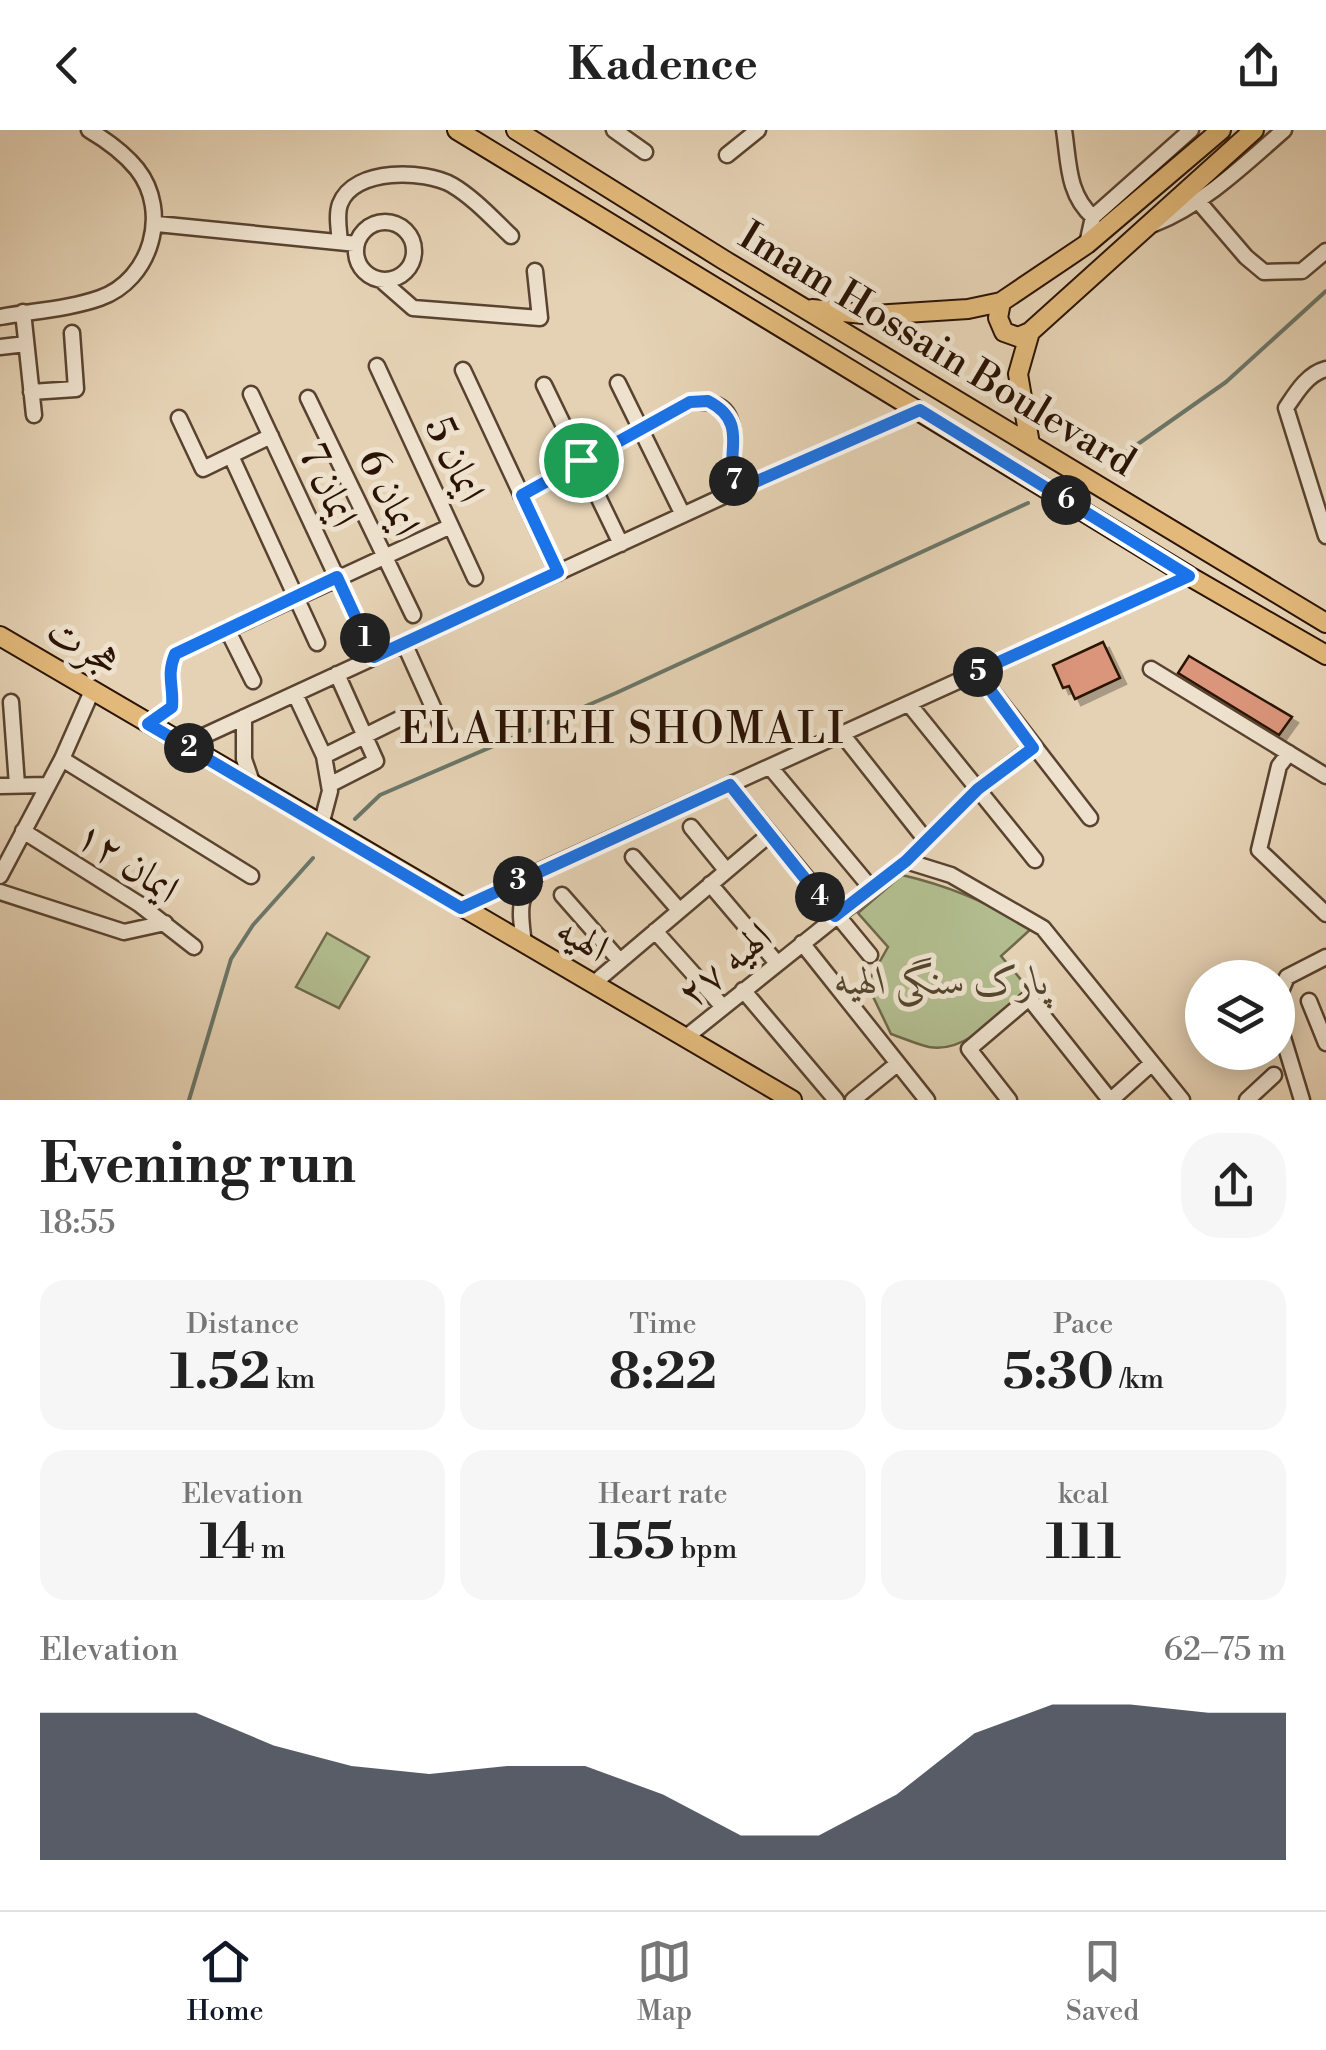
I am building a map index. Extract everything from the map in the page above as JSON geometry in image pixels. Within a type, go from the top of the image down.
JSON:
[{"type":"main road","name":"Imam Hossain Boulevard","points":[[457,130],[1326,656]]},
{"type":"main road","name":"Imam Hossain Boulevard","points":[[516,130],[806,309],[1323,618]]},
{"type":"main road","points":[[806,309],[874,314],[952,310],[1001,302],[1086,244],[1221,130]]},
{"type":"main road","points":[[1001,302],[998,318],[1004,332],[1018,336],[1030,332],[1254,130]]},
{"type":"main road","points":[[1030,332],[1018,374],[1030,444]]},
{"type":"main road","name":"هجرت","points":[[0,636],[184,745]]},
{"type":"main road","name":"الهیه","points":[[184,745],[792,1100]]},
{"type":"street","points":[[0,316],[101,298],[128,281],[144,262],[156,224],[138,171],[106,140],[89,130]]},
{"type":"street","points":[[614,130],[645,152]]},
{"type":"street","points":[[727,154],[758,130]]},
{"type":"street","points":[[1064,130],[1072,188],[1080,206],[1093,216]]},
{"type":"street","points":[[1086,244],[1093,216],[1191,130]]},
{"type":"street","points":[[1144,228],[1198,201],[1284,130]]},
{"type":"street","points":[[340,242],[338,208],[344,196],[362,184],[401,173],[429,176],[455,187],[511,236]]},
{"type":"street","points":[[1198,201],[1264,272],[1302,271],[1326,250]]},
{"type":"street","points":[[381,280],[400,276],[413,262],[414,243],[409,234],[394,223],[385,222],[367,228],[357,244],[358,263],[412,308],[540,318],[534,271]]},
{"type":"street","points":[[156,224],[357,244]]},
{"type":"street","points":[[23,312],[34,415]]},
{"type":"street","points":[[31,392],[76,389],[72,333]]},
{"type":"street","points":[[0,346],[26,344]]},
{"type":"street","name":"ایمان 5","points":[[377,366],[475,578]]},
{"type":"street","points":[[1326,369],[1319,370],[1300,387],[1286,408],[1326,536]]},
{"type":"street","points":[[463,370],[558,572]]},
{"type":"street","points":[[618,384],[683,515]]},
{"type":"street","points":[[544,385],[620,544]]},
{"type":"street","name":"ایمان 7","points":[[251,394],[374,657]]},
{"type":"street","name":"ایمان 6","points":[[308,398],[412,615]]},
{"type":"street","points":[[522,495],[690,402],[708,401],[719,406],[729,419],[736,438],[732,479],[739,489]]},
{"type":"street","points":[[184,745],[739,489],[920,410]]},
{"type":"street","points":[[179,418],[203,469],[270,436]]},
{"type":"street","points":[[231,456],[318,643]]},
{"type":"street","points":[[148,724],[172,707],[167,673],[175,654],[452,526]]},
{"type":"street","points":[[461,908],[1189,576]]},
{"type":"street","points":[[227,630],[253,681]]},
{"type":"street","points":[[404,644],[446,736]]},
{"type":"street","points":[[1150,669],[1326,776]]},
{"type":"street","points":[[977,672],[1090,818]]},
{"type":"street","points":[[329,784],[376,761],[336,674]]},
{"type":"street","points":[[0,876],[62,759],[92,691]]},
{"type":"street","points":[[295,694],[324,756],[329,784],[322,826]]},
{"type":"street","points":[[11,702],[17,785]]},
{"type":"street","points":[[909,704],[1035,860]]},
{"type":"street","points":[[244,717],[244,758],[252,785]]},
{"type":"street","points":[[324,756],[401,718]]},
{"type":"street","points":[[842,734],[926,839]]},
{"type":"street","name":"الهیه ۲۷","points":[[685,1038],[906,861],[978,789],[1033,748]]},
{"type":"street","points":[[1289,753],[1279,766],[1259,850],[1326,914]]},
{"type":"street","points":[[62,759],[251,876]]},
{"type":"street","points":[[770,767],[871,888]]},
{"type":"street","points":[[730,785],[870,955]]},
{"type":"street","points":[[0,786],[48,786]]},
{"type":"street","points":[[691,827],[726,870]]},
{"type":"street","name":"ایمان ۱۲","points":[[23,831],[165,922],[194,947]]},
{"type":"street","points":[[593,984],[770,834]]},
{"type":"street","points":[[633,857],[679,910]]},
{"type":"street","points":[[906,861],[950,875],[1043,928],[1182,1100]]},
{"type":"street","points":[[524,944],[519,908],[524,889],[540,871]]},
{"type":"street","points":[[710,884],[777,963]]},
{"type":"street","points":[[0,892],[124,932],[165,922]]},
{"type":"street","points":[[562,895],[620,961]]},
{"type":"street","points":[[655,931],[723,1007]]},
{"type":"street","points":[[802,943],[927,1100]]},
{"type":"street","points":[[1295,973],[1326,957]]},
{"type":"street","points":[[744,990],[836,1100]]},
{"type":"street","points":[[1009,1100],[969,1049],[1028,998],[1110,1100],[1150,1064]]},
{"type":"street","points":[[1309,1001],[1326,1043]]},
{"type":"street","points":[[852,1100],[897,1064]]},
{"type":"street","points":[[1291,1070],[1302,1100]]},
{"type":"street","points":[[1247,1100],[1274,1076]]},
{"type":"green space","name":"پارک سنگی الهیه","points":[[902,875],[969,896],[1031,929],[1001,956],[1028,988],[983,1029],[957,1044],[929,1047],[891,1034],[867,984],[888,947],[858,913]]},
{"type":"green space","points":[[327,933],[369,957],[339,1008],[296,987]]},
{"type":"building","points":[[1103,642],[1120,678],[1075,699],[1069,686],[1063,688],[1053,665]]},
{"type":"building","points":[[1189,656],[1292,717],[1279,735],[1178,673]]},
{"type":"waterway","points":[[1118,458],[1226,382],[1326,291]]},
{"type":"waterway","points":[[355,819],[380,795],[616,693],[1028,503]]},
{"type":"waterway","points":[[189,1100],[231,959],[253,925],[313,858]]},
{"type":"district","name":"ELAHIEH SHOMALI","points":[[623,728]]},
{"type":"route","points":[[708,401],[719,406],[729,419],[736,438],[732,479],[739,489],[920,410],[1189,576],[977,672],[1033,748],[978,789],[906,861],[835,916],[730,785],[461,908],[148,724],[172,707],[167,673],[175,654],[337,577],[374,657],[558,572],[522,495],[581,460],[690,402],[708,401]]}]
